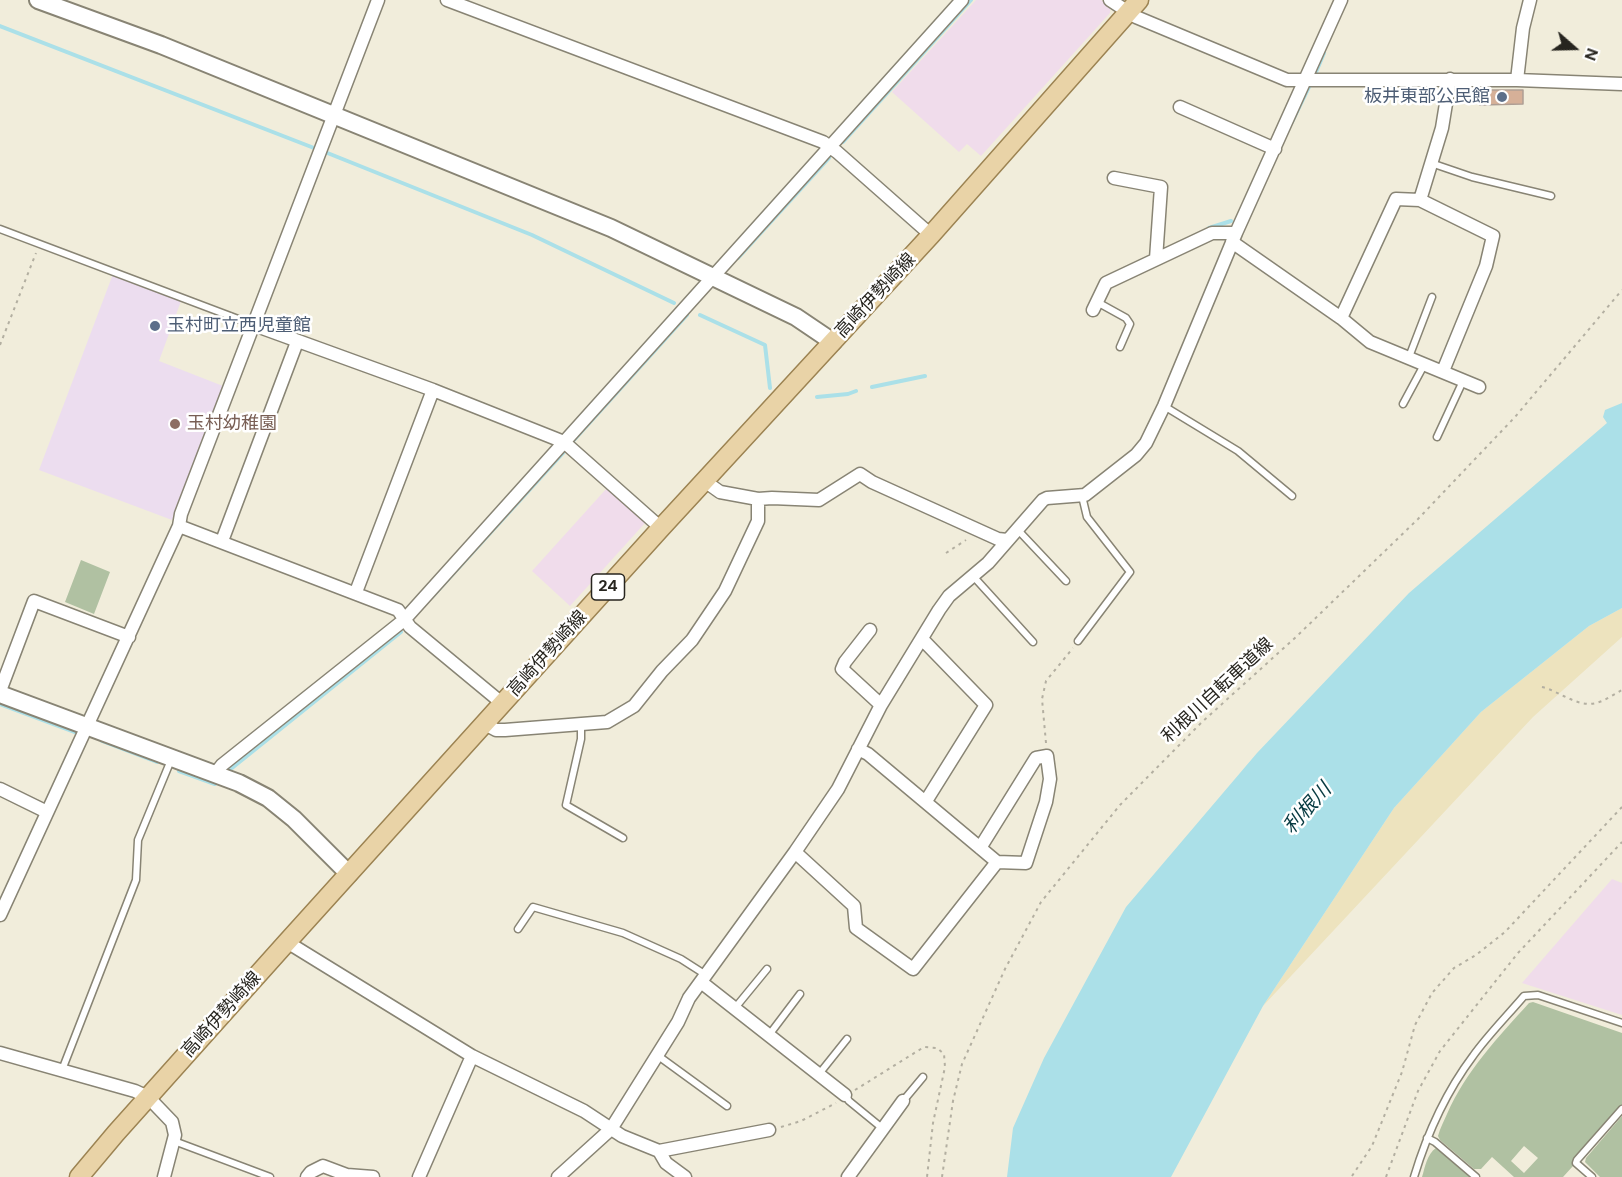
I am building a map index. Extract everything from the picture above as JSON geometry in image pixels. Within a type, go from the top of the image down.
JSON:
[{"type":"main road","name":"高崎伊勢崎線","points":[[79,1177],[148,1096],[661,528],[706,483],[932,235],[1134,6]]},
{"type":"street","points":[[38,0],[161,45],[570,210],[635,238],[796,317],[833,342]]},
{"type":"street","points":[[0,915],[179,526],[181,514],[378,0]]},
{"type":"street","points":[[447,0],[831,147],[932,235]]},
{"type":"street","points":[[215,774],[222,765],[404,620],[962,0]]},
{"type":"street","points":[[1110,0],[1134,6],[1281,78],[1306,81],[1450,79],[1622,84]]},
{"type":"street","points":[[558,1177],[611,1129],[689,998],[838,789],[881,705],[949,596],[988,562],[1047,498],[1082,496],[1142,449],[1164,406],[1234,237],[1341,0]]},
{"type":"street","points":[[1517,80],[1523,28],[1530,0]]},
{"type":"street","points":[[1420,200],[1442,128],[1450,79]]},
{"type":"street","points":[[1180,107],[1275,149]]},
{"type":"street","points":[[1114,178],[1161,187],[1156,259]]},
{"type":"street","points":[[1341,318],[1396,199],[1420,200],[1493,236],[1486,266],[1443,370]]},
{"type":"street","points":[[1095,306],[1106,283],[1212,233],[1234,237],[1370,342],[1443,370],[1479,387]]},
{"type":"street","points":[[254,325],[433,390],[564,442],[661,528]]},
{"type":"street","points":[[222,542],[297,342]]},
{"type":"street","points":[[356,592],[433,390]]},
{"type":"street","points":[[706,483],[720,492],[758,500],[772,498],[819,500],[860,474],[872,482],[998,539],[1007,540]]},
{"type":"street","points":[[485,724],[496,730],[505,730],[608,722],[634,706],[662,671],[692,640],[725,591],[758,521],[758,500]]},
{"type":"street","points":[[179,526],[398,610],[404,620],[503,704]]},
{"type":"street","points":[[129,637],[34,601],[0,693],[239,783],[268,798],[294,819],[349,874]]},
{"type":"street","points":[[870,630],[842,669],[881,705]]},
{"type":"street","points":[[922,639],[986,705],[926,801]]},
{"type":"street","points":[[858,749],[868,754],[926,801],[980,848],[997,862],[1026,862],[1046,802],[1050,779],[1047,756],[1036,758],[980,848]]},
{"type":"street","points":[[0,789],[47,812]]},
{"type":"street","points":[[795,852],[854,906],[856,928],[913,969],[997,862]]},
{"type":"street","points":[[287,942],[472,1056],[584,1111],[622,1136],[659,1150],[769,1130]]},
{"type":"street","points":[[704,978],[735,1008],[845,1095]]},
{"type":"street","points":[[0,1053],[148,1096],[172,1122],[175,1135],[164,1177]]},
{"type":"street","points":[[419,1177],[441,1122],[472,1056]]},
{"type":"street","points":[[848,1177],[903,1101]]},
{"type":"street","points":[[659,1150],[666,1163],[684,1177]]},
{"type":"street","points":[[308,1177],[310,1172],[323,1167],[347,1175],[373,1177]]},
{"type":"lane","points":[[1431,163],[1464,175],[1551,196]]},
{"type":"lane","points":[[0,229],[254,325]]},
{"type":"lane","points":[[1408,358],[1432,297]]},
{"type":"lane","points":[[1095,306],[1126,318],[1130,324],[1120,346]]},
{"type":"lane","points":[[1403,404],[1424,364]]},
{"type":"lane","points":[[1437,437],[1464,380]]},
{"type":"lane","points":[[1164,406],[1238,451],[1292,496]]},
{"type":"lane","points":[[1078,641],[1130,572],[1087,518],[1082,496]]},
{"type":"lane","points":[[1017,529],[1066,580]]},
{"type":"lane","points":[[972,576],[1033,642]]},
{"type":"lane","points":[[580,724],[580,739],[566,805],[623,838]]},
{"type":"lane","points":[[62,1070],[136,880],[138,840],[172,757]]},
{"type":"lane","points":[[518,929],[533,907],[623,933],[681,959],[704,978]]},
{"type":"lane","points":[[735,1008],[766,969]]},
{"type":"lane","points":[[768,1035],[800,994]]},
{"type":"lane","points":[[1414,1177],[1427,1138],[1447,1097],[1472,1058],[1524,996],[1538,995],[1622,1023]]},
{"type":"lane","points":[[819,1074],[847,1039]]},
{"type":"lane","points":[[657,1055],[727,1106]]},
{"type":"lane","points":[[903,1101],[923,1077]]},
{"type":"lane","points":[[845,1095],[849,1101],[882,1128]]},
{"type":"lane","points":[[1592,1177],[1576,1163],[1577,1160],[1622,1109]]},
{"type":"lane","points":[[1427,1138],[1435,1142],[1476,1177]]},
{"type":"lane","points":[[174,1140],[270,1177]]},
{"type":"path","points":[[0,345],[40,244]]},
{"type":"path","name":"利根川自転車道線","points":[[942,1177],[953,1101],[962,1064],[1005,969],[1041,902],[1120,805],[1202,722],[1296,637],[1418,519],[1515,417],[1622,290]]},
{"type":"path","points":[[946,553],[980,530]]},
{"type":"path","points":[[1047,756],[1042,699],[1046,681],[1078,641]]},
{"type":"path","points":[[1542,687],[1552,689],[1579,702],[1595,704],[1622,690]]},
{"type":"path","points":[[1352,1176],[1371,1146],[1402,1072],[1415,1025],[1432,993],[1454,968],[1476,955],[1505,932],[1622,807]]},
{"type":"path","points":[[1386,1177],[1418,1091],[1440,1051],[1518,953],[1622,842]]},
{"type":"path","points":[[769,1130],[801,1121],[845,1095]]},
{"type":"shaded area","points":[[976,0],[1101,0],[1110,6],[1110,13],[981,156],[967,144],[959,152],[892,92]]},
{"type":"shaded area","points":[[113,274],[181,301],[159,361],[223,386],[172,520],[39,470]]},
{"type":"shaded area","points":[[607,488],[645,523],[570,606],[532,571]]},
{"type":"shaded area","points":[[1612,879],[1622,883],[1622,1015],[1522,983]]},
{"type":"green space","points":[[81,560],[110,572],[94,614],[65,602]]},
{"type":"green space","points":[[1533,1002],[1622,1033],[1622,1112],[1563,1177],[1514,1177],[1492,1157],[1481,1169],[1474,1169],[1438,1136],[1463,1083],[1494,1042],[1529,1003]],"holes":[[[1524,1146],[1538,1158],[1524,1173],[1511,1161]]]},
{"type":"green space","points":[[1622,1116],[1622,1177],[1600,1177],[1585,1162],[1586,1158]]},
{"type":"green space","points":[[1436,1148],[1471,1177],[1422,1177],[1428,1157]]},
{"type":"sand","points":[[1622,608],[1622,637],[1533,717],[1263,1006],[1394,808],[1481,712],[1589,626]]},
{"type":"water","name":"利根川","points":[[1622,403],[1622,608],[1589,626],[1481,712],[1394,808],[1263,1006],[1171,1177],[1007,1177],[1013,1128],[1044,1058],[1126,907],[1257,753],[1409,593],[1607,423],[1603,417],[1605,410]]},
{"type":"building","name":"板井東部公民館","points":[[1480,90],[1523,90],[1523,104],[1480,105]]},
{"type":"waterway","points":[[843,142],[971,0]]},
{"type":"waterway","points":[[0,26],[314,148]]},
{"type":"waterway","points":[[1316,72],[1324,53]]},
{"type":"waterway","points":[[1292,122],[1310,85]]},
{"type":"waterway","points":[[325,152],[532,235],[674,303]]},
{"type":"waterway","points":[[738,258],[829,158]]},
{"type":"waterway","points":[[1209,228],[1231,221]]},
{"type":"waterway","points":[[574,440],[687,315]]},
{"type":"waterway","points":[[700,315],[765,345],[770,388]]},
{"type":"waterway","points":[[872,387],[925,376]]},
{"type":"waterway","points":[[817,397],[856,391]]},
{"type":"waterway","points":[[432,597],[563,453]]},
{"type":"waterway","points":[[227,772],[401,632]]},
{"type":"waterway","points":[[0,704],[77,733]]},
{"type":"waterway","points":[[102,741],[157,762]]},
{"type":"waterway","points":[[179,771],[215,784]]},
{"type":"place","name":"板井東部公民館","points":[[1502,97]]},
{"type":"place","name":"玉村町立西児童館","points":[[155,326]]},
{"type":"place","name":"玉村幼稚園","points":[[175,424]]}]
